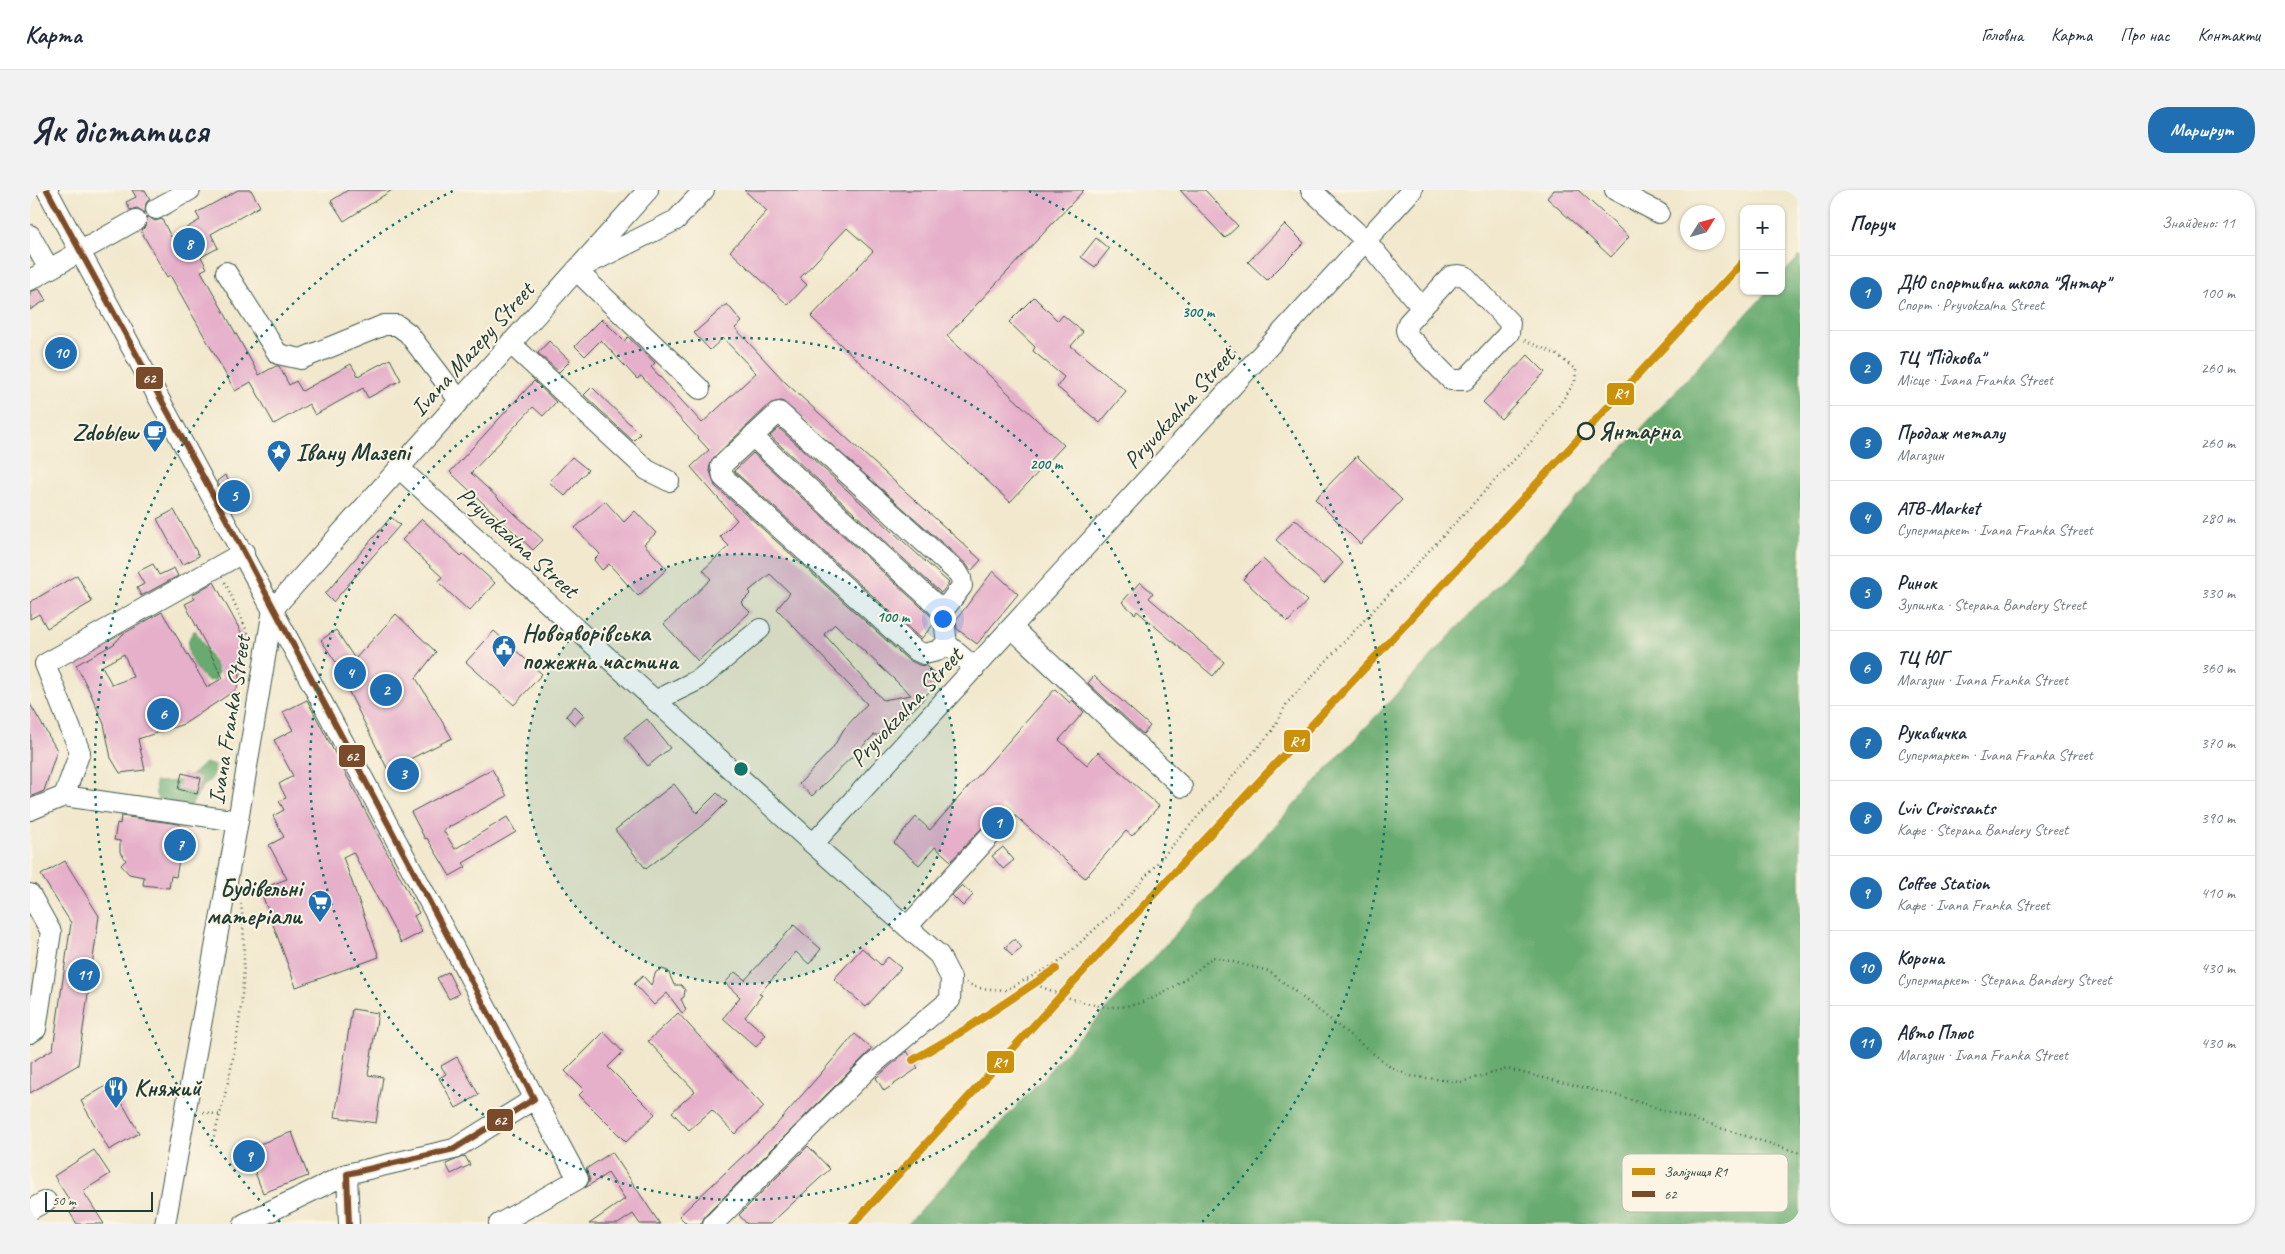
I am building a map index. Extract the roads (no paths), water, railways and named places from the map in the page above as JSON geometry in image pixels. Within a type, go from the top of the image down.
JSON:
[{"type":"street","points":[[47,190],[244,552],[578,1179],[499,1224]]},
{"type":"street","points":[[156,209],[190,190]]},
{"type":"street","name":"Ivana Mazepy Street","points":[[273,609],[648,190]]},
{"type":"street","points":[[700,389],[576,270],[676,220],[704,190]]},
{"type":"street","points":[[1311,190],[1366,241],[1422,308]]},
{"type":"street","name":"Pryvokzalna Street","points":[[399,468],[813,844],[1412,190]]},
{"type":"street","points":[[1615,190],[1659,213]]},
{"type":"street","points":[[30,280],[136,220]]},
{"type":"street","points":[[30,235],[49,269]]},
{"type":"street","points":[[226,272],[278,354],[300,359],[384,325],[397,325],[408,333],[460,400]]},
{"type":"street","points":[[1451,276],[1465,276],[1505,316],[1510,323],[1509,333],[1465,380],[1450,380],[1408,336],[1406,330],[1408,323],[1422,308],[1451,276]]},
{"type":"street","points":[[510,344],[647,470],[669,481]]},
{"type":"street","points":[[943,611],[962,586],[958,573],[779,412],[721,466],[723,477],[915,650],[924,654],[937,651],[947,644]]},
{"type":"street","points":[[752,436],[943,611],[947,644],[975,668]]},
{"type":"street","points":[[64,796],[80,752],[45,664],[244,552]]},
{"type":"street","name":"Ivana Franka Street","points":[[165,1224],[238,821],[273,609]]},
{"type":"street","points":[[1012,628],[1182,787]]},
{"type":"street","points":[[655,701],[700,679],[760,629]]},
{"type":"street","points":[[30,810],[64,796],[238,821]]},
{"type":"street","points":[[907,927],[995,830]]},
{"type":"street","points":[[713,1224],[872,1065],[950,1000],[951,978],[939,955],[813,844]]},
{"type":"street","points":[[30,894],[51,932],[36,1029],[30,1033]]},
{"type":"street","points":[[244,1224],[347,1174],[454,1149],[534,1099]]},
{"type":"street","points":[[347,1174],[349,1224]]},
{"type":"rail line","name":"R1","points":[[853,1224],[1118,933],[1740,265]]},
{"type":"rail line","name":"R1","points":[[913,1060],[966,1029],[1056,969]]},
{"type":"place","name":"Lviv Croissants","points":[[189,244]]},
{"type":"place","name":"Корона","points":[[61,353]]},
{"type":"place","name":"Янтарна","points":[[1586,431]]},
{"type":"place","name":"Zdoblew","points":[[155,453]]},
{"type":"place","name":"Івану Мазепі","points":[[279,473]]},
{"type":"place","name":"Ринок","points":[[234,496]]},
{"type":"place","name":"Новояворівська пожежна частина","points":[[504,668]]},
{"type":"place","name":"ATB-Market","points":[[350,673]]},
{"type":"place","name":"ТЦ \"Підкова\"","points":[[386,690]]},
{"type":"place","name":"ТЦ ЮГ","points":[[163,714]]},
{"type":"place","name":"Продаж металу","points":[[403,774]]},
{"type":"place","name":"ДЮ спортивна школа \"Янтар\"","points":[[998,823]]},
{"type":"place","name":"Рукавичка","points":[[180,845]]},
{"type":"place","name":"Будівельні матеріали","points":[[320,923]]},
{"type":"place","name":"Авто Плюс","points":[[84,975]]},
{"type":"place","name":"Княжий","points":[[116,1109]]},
{"type":"place","name":"Coffee Station","points":[[249,1156]]}]
